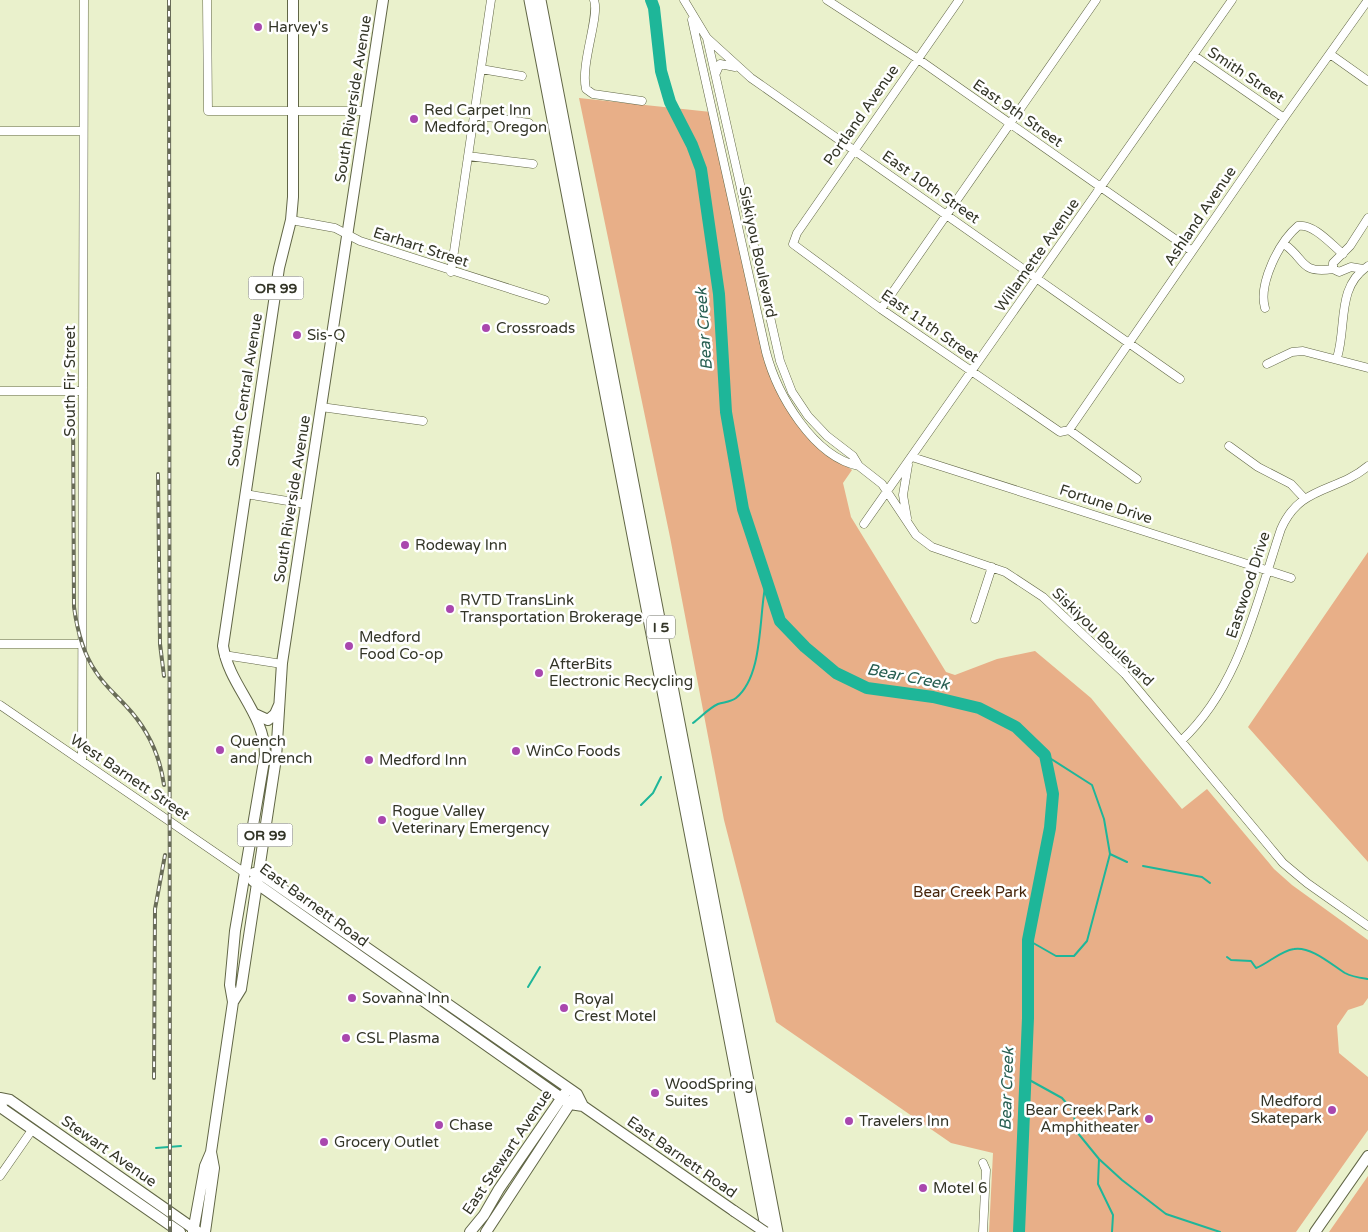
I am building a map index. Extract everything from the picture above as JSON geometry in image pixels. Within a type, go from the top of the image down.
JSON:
[{"type":"highway","name":"I 5","points":[[530,0],[539,22],[777,1228]]},
{"type":"highway","name":"I 5","points":[[540,0],[539,22],[765,1232]]},
{"type":"main road","name":"South Central Avenue","points":[[265,745],[264,735],[255,714],[224,655],[223,634],[279,268],[291,220],[294,190],[293,0]]},
{"type":"main road","name":"South Riverside Avenue","points":[[233,1002],[242,989],[245,969],[276,758],[282,664],[383,0]]},
{"type":"main road","points":[[255,714],[268,720],[275,714],[281,701]]},
{"type":"main road","name":"South Riverside Avenue","points":[[195,1231],[205,1166],[211,1152],[233,1002],[230,985],[235,931],[265,745]]},
{"type":"main road","name":"East Barnett Road","points":[[245,873],[259,873],[572,1091],[583,1106],[765,1232]]},
{"type":"main road","name":"East Barnett Road","points":[[245,873],[257,886],[561,1098],[570,1104],[583,1106]]},
{"type":"main road","points":[[235,931],[240,951],[238,966],[240,969],[245,969]]},
{"type":"main road","points":[[332,938],[338,935],[363,952],[376,954]]},
{"type":"main road","name":"East Stewart Avenue","points":[[470,1232],[484,1215],[499,1189],[561,1098],[572,1091]]},
{"type":"main road","name":"East Stewart Avenue","points":[[486,1232],[570,1104],[572,1091]]},
{"type":"main road","name":"Stewart Avenue","points":[[0,1098],[10,1100],[195,1231]]},
{"type":"main road","name":"Stewart Avenue","points":[[0,1102],[3,1109],[32,1130],[180,1232]]},
{"type":"main road","points":[[32,1130],[40,1128],[72,1150],[91,1157]]},
{"type":"main road","name":"South Riverside Avenue","points":[[205,1232],[214,1168],[211,1152]]},
{"type":"main road","points":[[1315,1232],[1368,1156]]},
{"type":"street","name":"South Fir Street","points":[[82,761],[84,0]]},
{"type":"street","points":[[207,0],[208,111],[366,111]]},
{"type":"street","points":[[452,272],[491,0]]},
{"type":"street","points":[[594,0],[595,9],[586,53],[585,85],[589,92],[642,101]]},
{"type":"street","name":"East 10th Street","points":[[684,0],[707,38],[739,68],[1180,379]]},
{"type":"street","name":"East 9th Street","points":[[827,0],[918,59],[1192,251]]},
{"type":"street","name":"Portland Avenue","points":[[796,248],[793,240],[797,233],[959,0]]},
{"type":"street","points":[[881,309],[1096,0]]},
{"type":"street","name":"Willamette Avenue","points":[[864,524],[1232,0]]},
{"type":"street","name":"Ashland Avenue","points":[[1069,430],[1284,118],[1368,0]]},
{"type":"street","name":"Siskiyou Boulevard","points":[[689,8],[698,40],[766,352],[774,375],[795,414],[814,438],[847,464],[859,466]]},
{"type":"street","name":"Siskiyou Boulevard","points":[[707,38],[783,371],[796,400],[827,436],[853,456],[859,466],[888,491],[910,527],[922,540],[932,547],[992,567],[1033,588],[1100,649],[1136,686],[1283,863],[1307,883],[1368,926]]},
{"type":"street","points":[[1330,54],[1368,81]]},
{"type":"street","name":"Smith Street","points":[[1193,55],[1284,118]]},
{"type":"street","points":[[716,75],[716,69],[720,64],[739,68]]},
{"type":"street","points":[[481,70],[522,76]]},
{"type":"street","points":[[474,115],[528,123]]},
{"type":"street","points":[[0,131],[84,130]]},
{"type":"street","points":[[468,156],[533,164]]},
{"type":"street","points":[[1333,269],[1334,261],[1343,254],[1368,218]]},
{"type":"street","name":"Earhart Street","points":[[291,220],[335,228],[360,241],[452,272],[545,300]]},
{"type":"street","points":[[1265,308],[1262,299],[1264,284],[1293,230],[1302,225],[1312,229],[1343,254]]},
{"type":"street","points":[[1284,244],[1307,267],[1318,270],[1333,269],[1338,272],[1351,267],[1366,267]]},
{"type":"street","name":"East 11th Street","points":[[796,248],[1050,426],[1060,432],[1069,430]]},
{"type":"street","points":[[1337,358],[1343,335],[1346,295],[1354,278],[1366,267]]},
{"type":"street","points":[[1267,364],[1292,352],[1303,351],[1337,358],[1368,368]]},
{"type":"street","points":[[0,391],[84,392]]},
{"type":"street","points":[[321,407],[423,422]]},
{"type":"street","points":[[1069,430],[1137,479]]},
{"type":"street","points":[[1228,446],[1258,467],[1285,480],[1304,498]]},
{"type":"street","points":[[910,460],[903,495],[910,527]]},
{"type":"street","name":"Fortune Drive","points":[[910,460],[1291,578]]},
{"type":"street","name":"Eastwood Drive","points":[[1182,742],[1198,723],[1235,666],[1284,522],[1292,509],[1304,498],[1349,478],[1368,466]]},
{"type":"street","points":[[245,494],[306,504]]},
{"type":"street","points":[[975,619],[992,567]]},
{"type":"street","points":[[0,644],[82,644]]},
{"type":"street","points":[[224,655],[282,664]]},
{"type":"street","name":"West Barnett Street","points":[[0,704],[245,873]]},
{"type":"street","points":[[0,1176],[32,1130]]},
{"type":"street","points":[[982,1232],[986,1170],[983,1163]]},
{"type":"green space","name":"Bear Creek Park","points":[[579,98],[711,112],[777,389],[832,456],[852,470],[843,483],[851,517],[946,672],[955,675],[997,659],[1035,651],[1091,698],[1182,809],[1207,789],[1274,869],[1292,885],[1368,940],[1368,998],[1363,1005],[1348,1010],[1337,1026],[1339,1053],[1368,1077],[1368,1130],[1296,1232],[989,1232],[993,1153],[951,1143],[776,1022],[724,820],[670,537]]},
{"type":"green space","points":[[1368,552],[1368,862],[1248,727]]},
{"type":"green space","points":[[1368,1176],[1368,1232],[1329,1232]]},
{"type":"waterway","name":"Bear Creek","points":[[651,0],[654,8],[661,71],[670,102],[692,145],[701,169],[719,294],[726,412],[743,509],[780,621],[805,647],[836,673],[867,688],[933,697],[979,708],[1016,727],[1045,755],[1053,794],[1050,828],[1028,940],[1028,1018],[1019,1232]]},
{"type":"waterway","points":[[693,723],[718,704],[736,698],[752,674],[759,641],[767,577]]},
{"type":"waterway","points":[[1045,755],[1092,785],[1104,819],[1110,854],[1127,862]]},
{"type":"waterway","points":[[641,805],[653,793],[661,777]]},
{"type":"waterway","points":[[1028,940],[1056,956],[1074,956],[1087,941],[1110,854]]},
{"type":"waterway","points":[[1143,866],[1202,877],[1210,883]]},
{"type":"waterway","points":[[1227,957],[1231,960],[1251,961],[1256,968],[1284,952],[1301,949],[1314,953],[1348,974],[1368,979]]},
{"type":"waterway","points":[[528,987],[540,967]]},
{"type":"waterway","points":[[1024,1077],[1062,1098],[1073,1111],[1077,1132],[1099,1159],[1122,1180],[1166,1214],[1220,1232]]},
{"type":"waterway","points":[[156,1148],[181,1146]]},
{"type":"waterway","points":[[1099,1159],[1098,1184],[1113,1215],[1112,1232]]},
{"type":"railway","points":[[169,0],[170,1232]]},
{"type":"railway","points":[[73,412],[74,607],[79,632],[87,656],[96,672],[146,733],[156,753],[164,785]]},
{"type":"railway","points":[[158,474],[160,644],[164,676]]},
{"type":"railway","points":[[154,1078],[155,909],[165,855]]},
{"type":"place","name":"Harvey's","points":[[258,27]]},
{"type":"place","name":"Red Carpet Inn Medford, Oregon","points":[[414,119]]},
{"type":"place","name":"Crossroads","points":[[486,328]]},
{"type":"place","name":"Sis-Q","points":[[297,335]]},
{"type":"place","name":"Rodeway Inn","points":[[405,545]]},
{"type":"place","name":"RVTD TransLink Transportation Brokerage","points":[[450,609]]},
{"type":"place","name":"Medford Food Co-op","points":[[349,646]]},
{"type":"place","name":"AfterBits Electronic Recycling","points":[[539,673]]},
{"type":"place","name":"Quench and Drench","points":[[220,750]]},
{"type":"place","name":"WinCo Foods","points":[[516,751]]},
{"type":"place","name":"Medford Inn","points":[[369,760]]},
{"type":"place","name":"Rogue Valley Veterinary Emergency","points":[[382,820]]},
{"type":"place","name":"Sovanna Inn","points":[[352,998]]},
{"type":"place","name":"Royal Crest Motel","points":[[564,1008]]},
{"type":"place","name":"CSL Plasma","points":[[346,1038]]},
{"type":"place","name":"WoodSpring Suites","points":[[655,1093]]},
{"type":"place","name":"Medford Skatepark","points":[[1332,1110]]},
{"type":"place","name":"Bear Creek Park Amphitheater","points":[[1149,1119]]},
{"type":"place","name":"Travelers Inn","points":[[849,1121]]},
{"type":"place","name":"Chase","points":[[439,1125]]},
{"type":"place","name":"Grocery Outlet","points":[[324,1142]]},
{"type":"place","name":"Motel 6","points":[[923,1188]]}]
